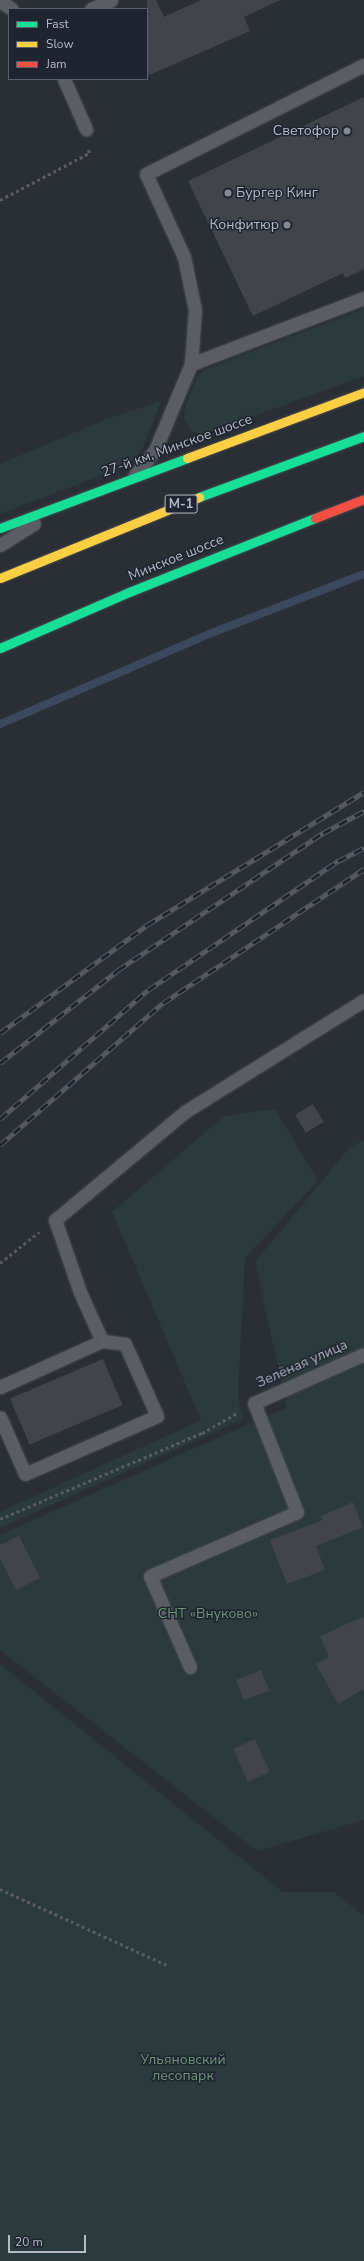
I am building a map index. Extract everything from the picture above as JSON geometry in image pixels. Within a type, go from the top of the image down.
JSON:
[{"type":"main road","name":"27-й км, Минское шоссе","points":[[0,528],[133,477],[364,392]]},
{"type":"main road","name":"М-1","points":[[0,578],[259,473],[364,436]]},
{"type":"main road","name":"Минское шоссе","points":[[0,648],[129,592],[364,499]]},
{"type":"lane","points":[[93,8],[111,0]]},
{"type":"lane","points":[[0,1],[10,8]]},
{"type":"lane","points":[[133,477],[155,450],[191,364],[195,310],[184,257],[146,174],[364,65]]},
{"type":"lane","points":[[64,80],[86,130]]},
{"type":"lane","points":[[191,364],[364,298]]},
{"type":"lane","points":[[0,545],[75,499]]},
{"type":"lane","points":[[102,1341],[80,1292],[55,1220],[186,1111],[364,1000]]},
{"type":"lane","points":[[0,1387],[102,1341],[125,1344],[157,1416],[26,1474],[0,1417]]},
{"type":"lane","name":"Зелёная улица","points":[[254,1403],[364,1354]]},
{"type":"lane","points":[[190,1667],[150,1576],[297,1512],[254,1403]]},
{"type":"path","points":[[0,200],[89,153],[86,130]]},
{"type":"path","points":[[0,1263],[55,1220]]},
{"type":"path","points":[[0,1519],[202,1433],[254,1403]]},
{"type":"path","points":[[0,1889],[169,1966]]},
{"type":"green space","points":[[364,309],[364,376],[208,433],[198,434],[191,431],[184,418],[185,407],[197,377],[206,369]]},
{"type":"green space","points":[[161,401],[144,446],[137,457],[118,469],[0,514],[0,464],[104,420]]},
{"type":"green space","points":[[275,1109],[318,1181],[245,1258],[238,1397],[243,1419],[0,1528],[0,1512],[201,1420],[112,1212],[224,1116]]},
{"type":"green space","name":"СНТ «Внуково»","points":[[364,1140],[364,1820],[257,1851],[0,1650],[0,1535],[287,1407],[255,1262],[350,1147]]},
{"type":"green space","name":"Ульяновский лесопарк","points":[[0,1664],[283,1892],[334,1892],[364,1916],[364,2261],[0,2261]]},
{"type":"building","points":[[147,0],[156,0],[164,17],[201,0],[280,0],[244,17],[250,31],[148,76]]},
{"type":"building","name":"Конфитюр","points":[[364,97],[364,269],[345,278],[343,273],[253,316],[188,181]]},
{"type":"building","points":[[313,1104],[324,1122],[306,1133],[295,1115]]},
{"type":"building","points":[[103,1359],[123,1405],[30,1444],[10,1398]]},
{"type":"building","points":[[353,1502],[363,1527],[316,1546],[325,1570],[287,1584],[270,1540],[323,1520],[321,1516]]},
{"type":"building","points":[[19,1536],[40,1578],[16,1590],[0,1559],[0,1545]]},
{"type":"building","points":[[364,1616],[364,1689],[338,1704],[316,1664],[329,1657],[320,1636]]},
{"type":"building","points":[[261,1670],[269,1690],[244,1701],[236,1680]]},
{"type":"building","points":[[255,1739],[270,1772],[248,1782],[233,1749]]},
{"type":"waterway","points":[[0,724],[209,634],[364,574]]},
{"type":"railway","points":[[0,1033],[147,925],[364,792]]},
{"type":"railway","points":[[0,1063],[118,970],[323,833],[364,811]]},
{"type":"railway","points":[[0,1119],[148,990],[338,861],[364,848]]},
{"type":"railway","points":[[0,1145],[163,1003],[364,869]]},
{"type":"traffic: fast","points":[[199,497],[364,436]]},
{"type":"traffic: fast","points":[[0,528],[187,458]]},
{"type":"traffic: fast","points":[[0,648],[129,592],[315,518]]},
{"type":"traffic: slow","points":[[187,458],[364,392]]},
{"type":"traffic: slow","points":[[0,578],[199,497]]},
{"type":"traffic: jam","points":[[315,518],[364,499]]},
{"type":"place","name":"Светофор","points":[[347,131]]},
{"type":"place","name":"Бургер Кинг","points":[[228,193]]},
{"type":"place","name":"Конфитюр","points":[[287,225]]}]
